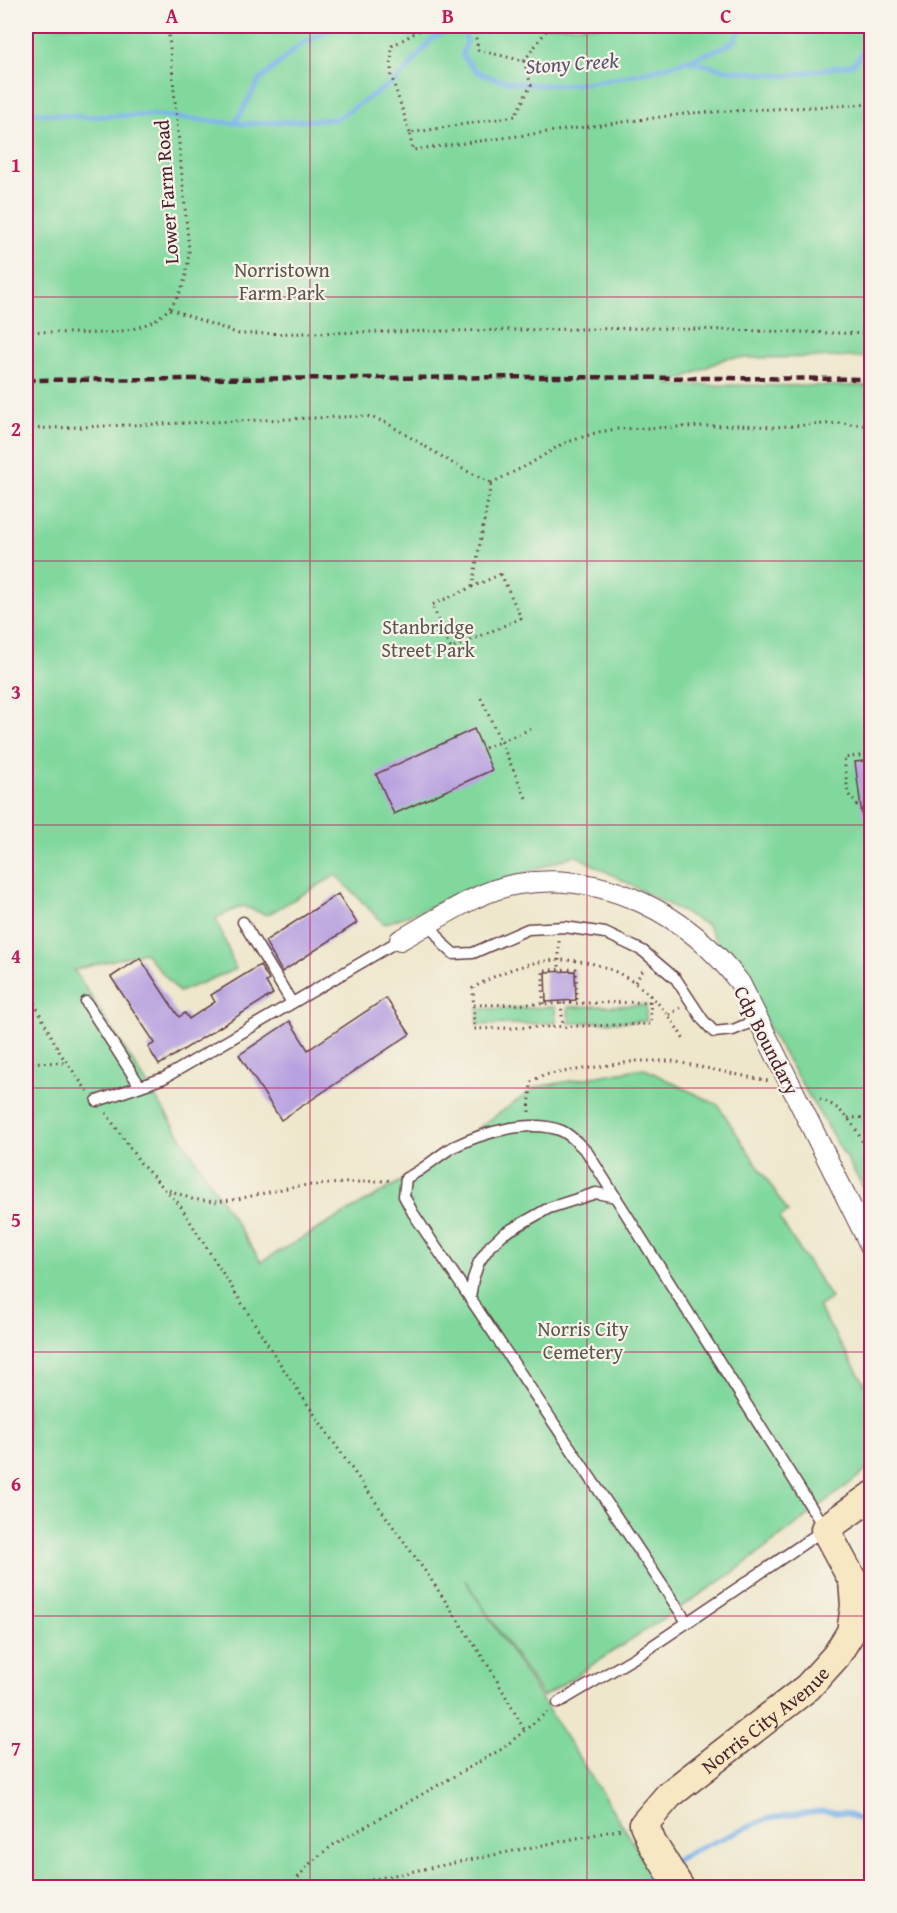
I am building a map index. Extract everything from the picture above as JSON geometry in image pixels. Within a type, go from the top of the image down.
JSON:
[{"type":"street","name":"Cdp Boundary","points":[[400,940],[480,896],[517,884],[570,882],[620,892],[669,916],[710,948],[740,982],[872,1249]]},
{"type":"street","points":[[825,1529],[872,1496]]},
{"type":"street","name":"Norris City Avenue","points":[[648,1834],[669,1795],[808,1687],[836,1656],[851,1632],[855,1606],[853,1581],[825,1529]]},
{"type":"street","points":[[648,1834],[677,1882]]},
{"type":"lane","points":[[243,922],[292,1003]]},
{"type":"lane","points":[[430,924],[444,945],[454,954],[473,953],[528,929],[559,927],[605,933],[643,951],[676,979],[703,1020],[714,1032],[733,1030],[759,1019]]},
{"type":"lane","points":[[96,1101],[164,1078],[400,940]]},
{"type":"lane","points":[[86,1002],[140,1086]]},
{"type":"lane","points":[[558,1703],[642,1653],[825,1529],[587,1152],[562,1131],[528,1126],[494,1132],[452,1148],[417,1174],[406,1178],[404,1196],[687,1622]]},
{"type":"lane","points":[[470,1298],[479,1262],[502,1234],[549,1208],[596,1193],[616,1197]]},
{"type":"path","name":"Lower Farm Road","points":[[26,331],[117,332],[148,325],[170,309],[184,284],[189,250],[168,26]]},
{"type":"path","points":[[427,26],[392,46],[391,75],[410,133],[412,150],[691,113],[872,104]]},
{"type":"path","points":[[474,26],[478,50],[524,61]]},
{"type":"path","points":[[524,61],[547,30],[566,30],[566,26]]},
{"type":"path","points":[[410,133],[515,116],[531,85],[524,61]]},
{"type":"path","points":[[170,309],[239,334],[654,328],[872,334]]},
{"type":"path","points":[[26,429],[367,416],[385,422],[459,467],[491,483]]},
{"type":"path","points":[[491,483],[528,465],[562,444],[598,432],[618,429],[740,425],[773,427],[841,423],[872,426]]},
{"type":"path","points":[[472,586],[491,483]]},
{"type":"path","points":[[501,574],[521,618],[488,636],[451,649],[432,605],[472,586],[501,574]]},
{"type":"path","points":[[481,698],[526,798]]},
{"type":"path","points":[[485,748],[531,729]]},
{"type":"path","points":[[872,754],[844,758],[848,794],[872,824]]},
{"type":"path","points":[[559,927],[560,969]]},
{"type":"path","points":[[650,995],[651,1024],[474,1029],[473,988],[490,978],[523,966],[559,961],[586,962],[621,973],[650,995],[672,1019],[684,1040]]},
{"type":"path","points":[[543,1004],[543,970],[560,969],[576,969],[577,1003]]},
{"type":"path","points":[[26,987],[66,1063],[116,1124],[141,1164],[166,1190],[190,1222],[318,1420],[430,1578],[491,1670],[525,1731]]},
{"type":"path","points":[[474,1005],[650,1002]]},
{"type":"path","points":[[561,1003],[562,1027]]},
{"type":"path","points":[[528,1126],[531,1082],[543,1075],[637,1061],[672,1061],[733,1072],[776,1083]]},
{"type":"path","points":[[26,1062],[66,1063]]},
{"type":"path","points":[[819,1099],[833,1104],[848,1118],[872,1160]]},
{"type":"path","points":[[848,1118],[872,1117]]},
{"type":"path","points":[[166,1190],[192,1199],[215,1202],[296,1186],[368,1183],[406,1178]]},
{"type":"path","points":[[292,1887],[303,1869],[316,1856],[502,1749],[558,1703]]},
{"type":"path","points":[[330,1887],[648,1834]]},
{"type":"green space","points":[[26,26],[871,26],[871,357],[726,358],[669,385],[871,386],[871,1200],[707,925],[575,855],[384,924],[336,875],[267,915],[242,906],[216,918],[236,969],[179,992],[144,952],[74,970],[261,1262],[406,1178],[537,1087],[643,1068],[718,1105],[788,1212],[779,1218],[831,1298],[818,1307],[871,1394],[871,1467],[730,1575],[543,1697],[465,1580],[662,1887],[26,1888]]},
{"type":"green space","points":[[646,1005],[646,1021],[569,1023],[568,1007]]},
{"type":"green space","points":[[555,1007],[556,1023],[478,1025],[478,1009]]},
{"type":"building","points":[[474,729],[492,770],[394,814],[376,774]]},
{"type":"building","points":[[872,760],[872,814],[862,815],[855,762]]},
{"type":"building","points":[[338,894],[357,923],[282,972],[265,941]]},
{"type":"building","points":[[140,958],[179,1017],[185,1013],[189,1019],[215,1002],[211,995],[260,965],[269,980],[266,982],[273,994],[159,1065],[148,1047],[155,1043],[111,977]]},
{"type":"building","points":[[575,971],[576,1000],[546,1002],[545,972]]},
{"type":"building","points":[[386,998],[410,1034],[281,1120],[239,1055],[290,1021],[308,1050]]},
{"type":"waterway","name":"Stony Creek","points":[[235,123],[259,81],[300,45],[337,26]]},
{"type":"waterway","name":"Stony Creek","points":[[26,112],[84,117],[149,115],[244,124],[336,119],[401,77],[433,38],[453,26]]},
{"type":"waterway","name":"Stony Creek","points":[[460,26],[467,41],[462,55],[476,71],[505,81],[536,85],[607,80],[677,64],[734,42],[741,26]]},
{"type":"waterway","name":"Stony Creek","points":[[688,61],[727,70],[787,76],[853,64],[872,41]]},
{"type":"waterway","points":[[673,1862],[769,1818],[820,1811],[845,1813],[872,1825]]},
{"type":"waterway","points":[[632,1888],[660,1870]]},
{"type":"railway","points":[[26,380],[543,377],[872,379]]},
{"type":"park label","name":"Norristown Farm Park","points":[[282,280]]},
{"type":"park label","name":"Stanbridge Street Park","points":[[428,638]]},
{"type":"park label","name":"Norris City Cemetery","points":[[583,1340]]}]
